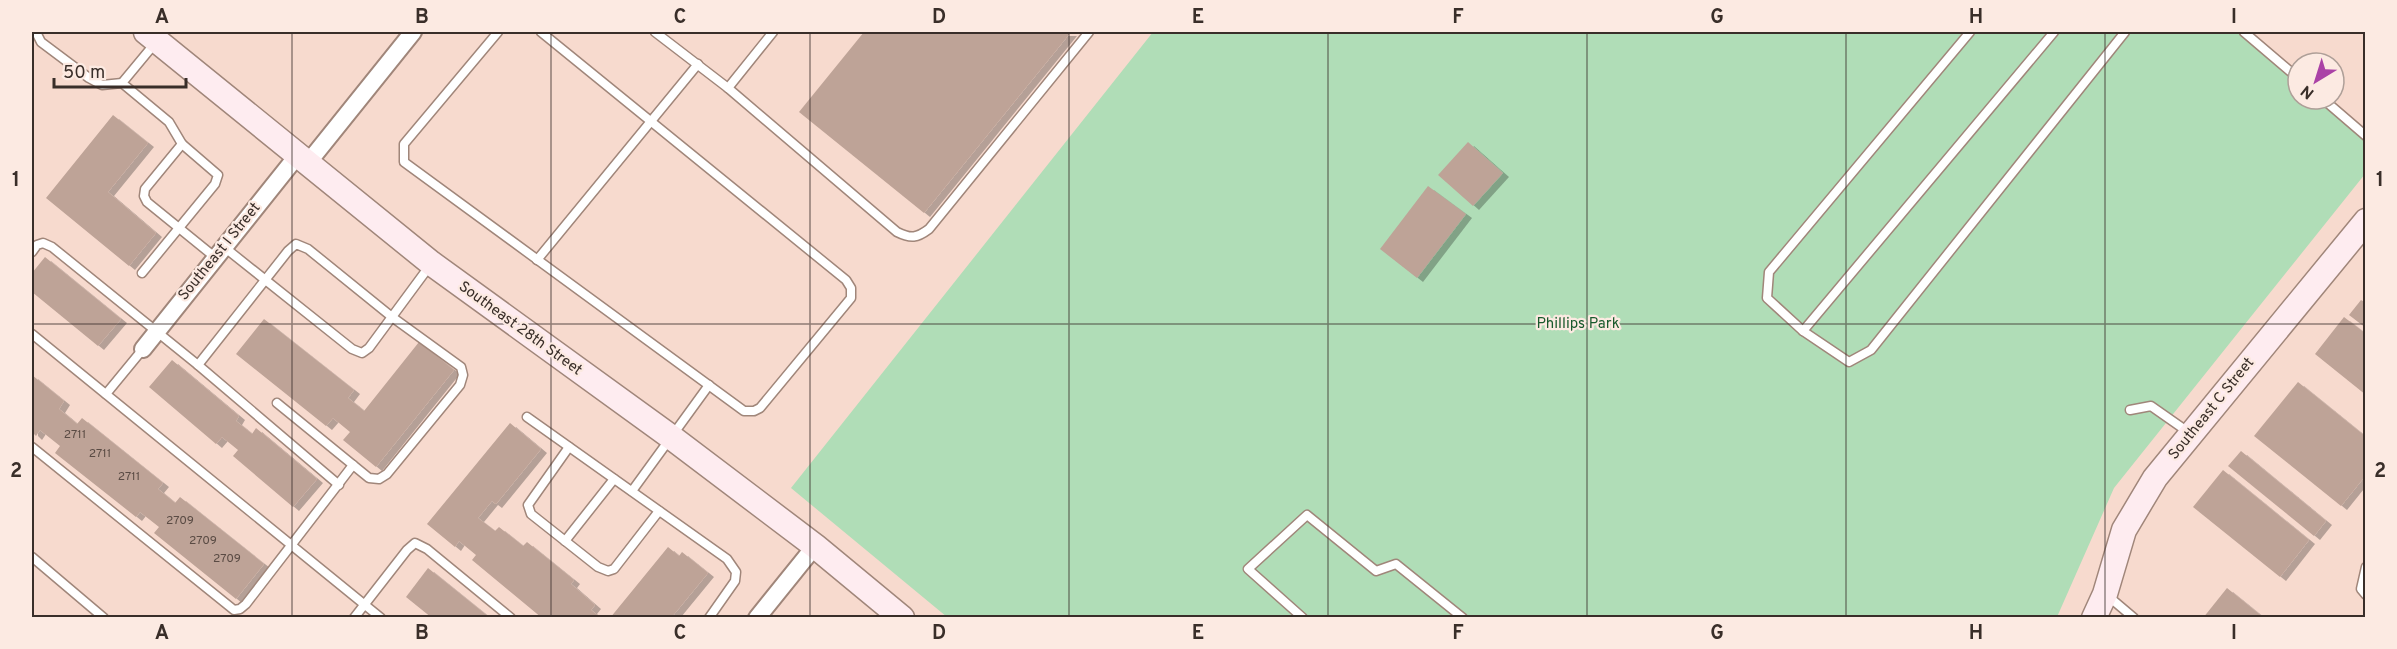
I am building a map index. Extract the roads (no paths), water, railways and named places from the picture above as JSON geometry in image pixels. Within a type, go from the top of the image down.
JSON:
[{"type":"main road","name":"Southeast 28th Street","points":[[151,36],[431,263],[671,437],[815,546],[902,618]]},
{"type":"main road","name":"Southeast C Street","points":[[2094,618],[2105,594],[2124,530],[2155,478],[2366,221]]},
{"type":"street","name":"Southeast I Street","points":[[142,349],[220,252],[413,32]]},
{"type":"street","points":[[758,618],[815,546]]},
{"type":"lane","points":[[36,32],[41,42],[89,78],[102,85],[122,83],[170,122],[182,144],[218,175],[215,184],[142,273]]},
{"type":"lane","points":[[498,32],[404,144],[404,162],[744,411],[754,411],[760,408],[851,298],[851,288],[846,280],[541,32]]},
{"type":"lane","points":[[655,32],[728,88],[897,231],[908,237],[919,237],[929,229],[1089,32]]},
{"type":"lane","points":[[728,88],[773,32]]},
{"type":"lane","points":[[1970,32],[1768,272],[1767,298],[1803,331],[1849,362],[1871,350],[2125,32]]},
{"type":"lane","points":[[1803,331],[2054,32]]},
{"type":"lane","points":[[2244,32],[2286,68]]},
{"type":"lane","points":[[122,83],[151,36]]},
{"type":"lane","points":[[537,260],[698,64]]},
{"type":"lane","points":[[2337,111],[2366,136]]},
{"type":"lane","points":[[182,144],[145,189],[144,196],[147,202],[178,227],[266,280],[352,349],[362,353],[369,348],[431,263]]},
{"type":"lane","points":[[32,252],[37,245],[43,243],[52,247],[198,365],[339,485]]},
{"type":"lane","points":[[198,365],[288,251],[296,244],[308,249],[392,317],[461,367],[463,375],[460,385],[387,474],[378,479],[369,478],[277,403]]},
{"type":"lane","points":[[32,334],[381,618]]},
{"type":"lane","points":[[106,394],[142,349]]},
{"type":"lane","points":[[633,491],[709,385]]},
{"type":"lane","points":[[2130,410],[2151,406],[2191,434]]},
{"type":"lane","points":[[527,417],[727,559],[736,572],[735,581],[710,618]]},
{"type":"lane","points":[[32,447],[234,610],[246,604],[353,465]]},
{"type":"lane","points":[[569,447],[528,505],[531,514],[598,567],[608,571],[614,569],[659,511]]},
{"type":"lane","points":[[565,541],[614,479]]},
{"type":"lane","points":[[1303,618],[1248,569],[1307,515],[1376,571],[1396,564],[1463,618]]},
{"type":"lane","points":[[354,618],[415,543],[427,549],[510,618]]},
{"type":"lane","points":[[32,557],[104,618]]},
{"type":"lane","points":[[2366,567],[2361,589],[2366,595]]},
{"type":"lane","points":[[2105,594],[2134,618]]},
{"type":"park label","name":"Phillips Park","points":[[1578,324]]}]
